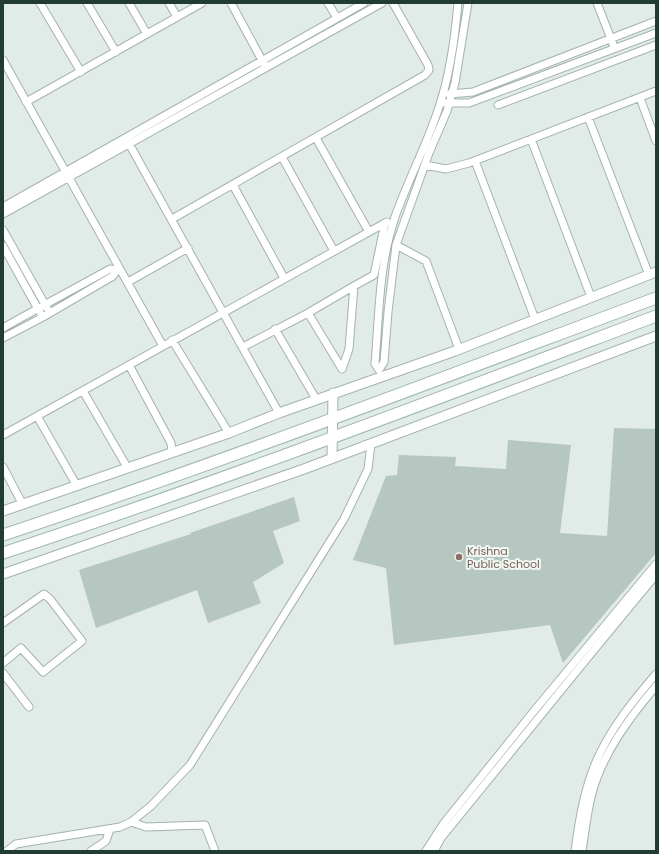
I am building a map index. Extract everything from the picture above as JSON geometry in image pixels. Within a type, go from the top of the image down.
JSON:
[{"type":"main road","points":[[3,535],[91,506],[333,419],[656,298]]},
{"type":"main road","points":[[3,553],[103,520],[333,437],[656,316]]},
{"type":"street","points":[[40,3],[81,72]]},
{"type":"street","points":[[87,3],[116,52]]},
{"type":"street","points":[[129,3],[147,34]]},
{"type":"street","points":[[169,3],[177,17]]},
{"type":"street","points":[[26,102],[202,3]]},
{"type":"street","points":[[231,3],[266,67]]},
{"type":"street","points":[[328,3],[337,18]]},
{"type":"street","points":[[3,207],[364,3]]},
{"type":"street","points":[[3,214],[382,3]]},
{"type":"street","points":[[172,219],[282,158],[425,75],[429,70],[428,65],[393,3]]},
{"type":"street","points":[[379,374],[375,364],[383,269],[395,218],[441,101],[450,58],[458,3]]},
{"type":"street","points":[[379,374],[384,362],[396,245],[452,94],[468,3]]},
{"type":"street","points":[[597,3],[615,50]]},
{"type":"street","points":[[442,93],[452,94],[474,92],[611,40],[656,21]]},
{"type":"street","points":[[441,101],[449,104],[469,103],[615,50],[656,33]]},
{"type":"street","points":[[498,104],[656,44]]},
{"type":"street","points":[[3,60],[69,178],[118,270],[128,282],[163,346]]},
{"type":"street","points":[[425,165],[446,169],[475,161],[656,91]]},
{"type":"street","points":[[640,98],[656,141]]},
{"type":"street","points":[[3,511],[229,433],[379,374],[459,349],[652,273],[588,117]]},
{"type":"street","points":[[126,137],[279,413]]},
{"type":"street","points":[[316,138],[369,232]]},
{"type":"street","points":[[531,139],[591,297]]},
{"type":"street","points":[[282,158],[334,251]]},
{"type":"street","points":[[475,161],[535,319]]},
{"type":"street","points":[[233,185],[284,278]]},
{"type":"street","points":[[3,435],[284,278],[395,218]]},
{"type":"street","points":[[243,347],[308,313],[374,275],[385,223]]},
{"type":"street","points":[[3,230],[41,307]]},
{"type":"street","points":[[396,245],[426,261],[459,349]]},
{"type":"street","points":[[3,246],[46,315]]},
{"type":"street","points":[[128,282],[188,248]]},
{"type":"street","points":[[3,328],[110,269],[118,270]]},
{"type":"street","points":[[3,338],[113,276],[118,270]]},
{"type":"street","points":[[308,313],[342,369],[349,349],[354,286]]},
{"type":"street","points":[[276,329],[316,399]]},
{"type":"street","points":[[3,574],[371,444],[656,336]]},
{"type":"street","points":[[172,340],[229,433]]},
{"type":"street","points":[[129,365],[172,443],[172,452]]},
{"type":"street","points":[[83,390],[127,467]]},
{"type":"street","points":[[332,458],[333,393]]},
{"type":"street","points":[[37,416],[77,486]]},
{"type":"street","points":[[7,851],[16,844],[110,829],[131,822],[151,806],[190,765],[344,519],[368,469],[371,444]]},
{"type":"street","points":[[3,467],[23,505]]},
{"type":"street","points":[[426,851],[444,823],[534,710],[656,564]]},
{"type":"street","points":[[434,851],[441,838],[504,762],[535,720],[656,575]]},
{"type":"street","points":[[3,623],[44,594],[50,598],[82,641],[43,672],[21,648],[3,663]]},
{"type":"street","points":[[3,672],[29,707]]},
{"type":"street","points":[[575,851],[585,794],[596,762],[615,727],[630,705],[656,674]]},
{"type":"street","points":[[582,851],[592,794],[601,770],[618,736],[656,686]]},
{"type":"street","points":[[131,822],[146,827],[205,825],[216,851]]},
{"type":"street","points":[[91,851],[106,841],[110,829]]},
{"type":"building","points":[[614,428],[656,429],[656,553],[563,663],[550,625],[394,645],[386,568],[353,560],[386,476],[397,475],[399,455],[456,457],[455,466],[506,469],[508,440],[571,445],[560,533],[607,536]]},
{"type":"building","points":[[294,497],[300,521],[273,531],[284,563],[253,582],[261,603],[208,623],[197,590],[96,628],[79,570],[191,534],[190,533]]},
{"type":"place","name":"Krishna Public School","points":[[459,557]]}]
